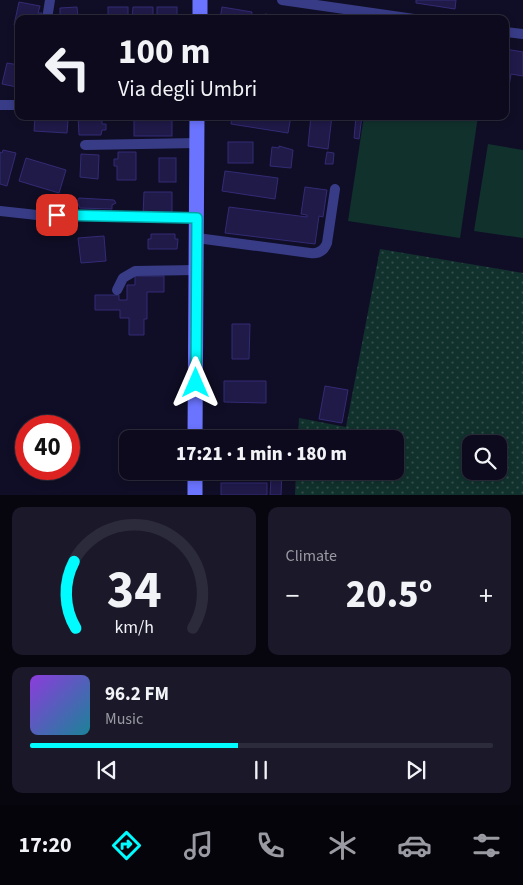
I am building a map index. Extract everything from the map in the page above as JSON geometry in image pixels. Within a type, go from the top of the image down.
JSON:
[{"type":"street","points":[[48,15],[50,0]]},
{"type":"street","points":[[200,0],[200,15]]},
{"type":"street","points":[[282,0],[386,15]]},
{"type":"street","points":[[509,32],[523,34]]},
{"type":"street","points":[[0,105],[15,105]]},
{"type":"street","points":[[195,430],[197,120]]},
{"type":"street","points":[[85,145],[197,143]]},
{"type":"street","points":[[196,238],[310,253],[318,252],[327,243],[335,189]]},
{"type":"street","points":[[0,211],[37,215],[197,218]]},
{"type":"street","points":[[117,290],[123,278],[135,271],[196,270]]},
{"type":"street","points":[[195,480],[195,495]]},
{"type":"green space","points":[[363,120],[477,120],[460,238],[348,221]]},
{"type":"green space","points":[[488,144],[523,150],[523,238],[474,231]]},
{"type":"green space","points":[[380,249],[523,273],[523,495],[295,495],[296,480],[404,480],[404,430],[298,430],[299,418],[346,427]]},
{"type":"building","points":[[416,0],[456,0],[455,9],[416,3]]},
{"type":"building","points":[[19,2],[40,6],[38,13],[42,13],[42,15],[16,15]]},
{"type":"building","points":[[77,7],[78,15],[60,15],[60,8]]},
{"type":"building","points":[[108,7],[128,7],[128,15],[108,15]]},
{"type":"building","points":[[133,7],[153,7],[153,15],[132,15]]},
{"type":"building","points":[[157,7],[177,7],[177,15],[157,15]]},
{"type":"building","points":[[222,7],[252,12],[252,15],[221,15]]},
{"type":"building","points":[[509,50],[523,52],[523,76],[511,74],[509,86]]},
{"type":"building","points":[[7,63],[15,64],[15,87],[2,84]]},
{"type":"building","points":[[35,120],[68,120],[67,133],[34,131]]},
{"type":"building","points":[[78,120],[102,120],[102,124],[106,124],[106,130],[102,130],[101,135],[79,135]]},
{"type":"building","points":[[134,120],[172,120],[172,136],[134,136]]},
{"type":"building","points":[[232,120],[290,120],[288,133],[231,124]]},
{"type":"building","points":[[311,120],[332,120],[328,149],[308,146]]},
{"type":"building","points":[[356,120],[361,120],[359,139],[354,138]]},
{"type":"building","points":[[228,142],[253,142],[253,163],[228,163]]},
{"type":"building","points":[[279,146],[293,150],[291,168],[270,166],[272,147],[279,148]]},
{"type":"building","points":[[3,150],[16,153],[7,186],[0,184],[0,152],[2,153]]},
{"type":"building","points":[[118,152],[136,152],[136,180],[117,180],[117,166],[114,166],[114,159],[118,159]]},
{"type":"building","points":[[327,152],[334,153],[333,164],[325,164]]},
{"type":"building","points":[[81,154],[99,155],[98,179],[80,177]]},
{"type":"building","points":[[26,158],[66,170],[59,193],[19,181]]},
{"type":"building","points":[[159,158],[176,158],[176,182],[159,182]]},
{"type":"building","points":[[225,171],[278,178],[275,199],[222,191]]},
{"type":"building","points":[[305,187],[327,190],[323,217],[319,216],[315,244],[225,233],[229,207],[307,217],[307,215],[301,214]]},
{"type":"building","points":[[144,192],[172,192],[172,215],[143,215]]},
{"type":"building","points":[[79,198],[114,200],[116,203],[112,205],[112,209],[80,208],[77,202]]},
{"type":"building","points":[[151,234],[175,234],[175,239],[178,239],[177,249],[148,249],[148,239],[151,239]]},
{"type":"building","points":[[104,236],[106,261],[81,263],[78,238]]},
{"type":"building","points":[[135,276],[164,276],[164,292],[147,292],[147,319],[144,319],[144,335],[129,335],[129,318],[120,318],[120,310],[95,310],[95,295],[119,295],[119,300],[127,300],[127,285],[135,285]]},
{"type":"building","points":[[232,324],[250,324],[249,359],[232,359]]},
{"type":"building","points":[[224,381],[266,381],[266,403],[224,402]]},
{"type":"building","points":[[325,386],[348,390],[342,423],[319,419]]},
{"type":"building","points":[[271,480],[282,480],[281,495],[270,495]]},
{"type":"building","points":[[221,483],[267,483],[267,495],[221,495]]},
{"type":"route","points":[[57,215],[197,218],[196,383]]}]
